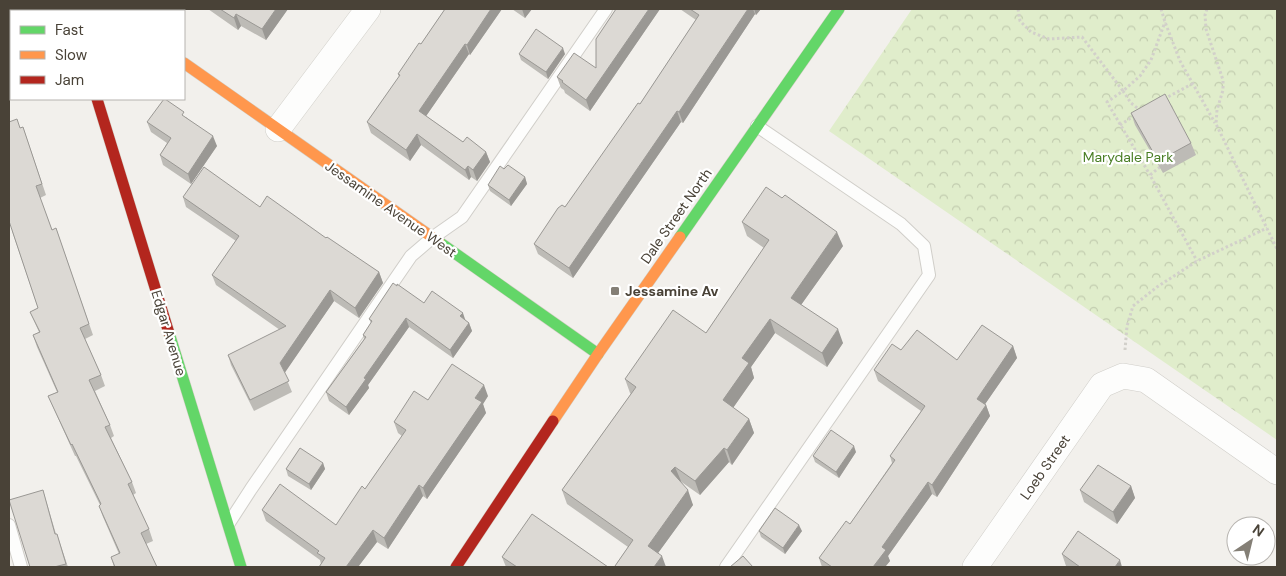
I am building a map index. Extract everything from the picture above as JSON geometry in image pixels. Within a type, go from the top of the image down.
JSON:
[{"type":"street","points":[[278,128],[368,9]]},
{"type":"street","name":"Dale Street North","points":[[456,567],[598,354],[839,9]]},
{"type":"street","name":"Jessamine Avenue West","points":[[185,64],[598,354]]},
{"type":"street","name":"Edgar Avenue","points":[[97,100],[242,567]]},
{"type":"street","points":[[1123,376],[1146,380],[1277,472]]},
{"type":"street","name":"Loeb Street","points":[[975,567],[1102,385],[1123,376]]},
{"type":"lane","points":[[228,525],[256,481],[411,256],[432,238],[462,217],[606,9]]},
{"type":"lane","points":[[726,567],[929,275],[924,246],[901,224],[757,126]]},
{"type":"lane","points":[[9,525],[21,567]]},
{"type":"path","points":[[1018,9],[1020,21],[1031,32],[1049,39],[1082,37],[1131,103],[1146,114]]},
{"type":"path","points":[[1162,9],[1180,61],[1216,124],[1277,249]]},
{"type":"path","points":[[1206,9],[1206,29],[1223,80],[1223,90],[1217,110],[1216,124]]},
{"type":"path","points":[[1165,22],[1151,60],[1140,76],[1123,92],[1107,102],[1197,261]]},
{"type":"path","points":[[1158,102],[1192,84]]},
{"type":"path","points":[[1120,125],[1141,112]]},
{"type":"path","points":[[1150,175],[1160,168]]},
{"type":"path","points":[[1123,376],[1127,326],[1133,306],[1157,287],[1197,261],[1268,228]]},
{"type":"green space","name":"Marydale Park","points":[[912,9],[1277,9],[1277,440],[829,131]]},
{"type":"building","points":[[220,9],[276,9],[262,29],[236,14],[234,18]]},
{"type":"building","points":[[445,9],[491,9],[419,111],[463,142],[467,137],[486,152],[473,170],[468,166],[465,170],[417,134],[406,150],[367,122],[400,75],[398,74],[419,43],[421,44]]},
{"type":"building","points":[[616,9],[649,9],[586,100],[557,77],[574,53],[596,68],[596,39]]},
{"type":"building","points":[[690,9],[748,9],[679,112],[677,111],[569,268],[534,244],[558,208],[562,205],[565,207],[638,103],[640,104],[699,15]]},
{"type":"building","points":[[536,29],[563,48],[546,72],[519,54]]},
{"type":"building","points":[[1165,94],[1191,143],[1158,161],[1131,113]]},
{"type":"building","points":[[163,100],[166,100],[184,112],[182,115],[213,136],[188,174],[160,155],[171,138],[147,122]]},
{"type":"building","points":[[17,119],[20,128],[23,127],[42,184],[36,186],[52,230],[56,228],[89,324],[80,328],[101,375],[89,380],[110,425],[105,427],[132,482],[128,484],[149,529],[141,533],[157,567],[115,567],[111,557],[120,553],[99,506],[101,504],[48,396],[58,392],[33,335],[40,332],[30,312],[38,308],[9,221],[9,122]]},
{"type":"building","points":[[508,165],[525,177],[509,200],[488,185],[500,166],[504,169]]},
{"type":"building","points":[[204,167],[260,207],[267,196],[326,238],[379,272],[355,308],[330,290],[280,363],[289,381],[250,400],[228,355],[286,326],[212,275],[239,236],[183,197]]},
{"type":"building","points":[[766,187],[782,198],[785,195],[837,232],[791,298],[838,329],[822,353],[770,319],[742,358],[749,363],[723,400],[749,419],[727,450],[724,448],[695,481],[675,467],[671,471],[688,490],[648,546],[662,556],[654,567],[615,566],[633,540],[562,490],[636,387],[625,379],[673,310],[706,333],[769,240],[742,222]]},
{"type":"building","points":[[393,283],[424,303],[432,291],[463,313],[460,316],[469,323],[450,350],[406,318],[346,407],[326,392],[366,337],[363,335],[372,321],[369,319]]},
{"type":"building","points":[[982,325],[1013,346],[977,399],[986,405],[932,485],[928,482],[882,547],[886,550],[873,567],[832,567],[819,558],[846,521],[850,524],[895,460],[890,456],[925,406],[874,370],[892,344],[901,350],[917,330],[957,360]]},
{"type":"building","points":[[452,364],[484,385],[475,398],[482,402],[423,488],[419,485],[384,538],[373,530],[346,567],[319,567],[325,558],[317,553],[319,551],[262,510],[280,484],[336,525],[362,486],[365,489],[406,430],[394,422],[414,391],[428,400]]},
{"type":"building","points":[[831,430],[854,446],[836,472],[813,456]]},
{"type":"building","points":[[300,448],[323,463],[309,484],[286,469]]},
{"type":"building","points":[[1098,465],[1131,486],[1113,512],[1080,490]]},
{"type":"building","points":[[43,490],[55,534],[57,534],[66,564],[54,567],[30,567],[9,500]]},
{"type":"building","points":[[775,508],[799,525],[783,548],[759,531]]},
{"type":"building","points":[[532,514],[608,567],[517,567],[502,557]]},
{"type":"building","points":[[1078,531],[1120,560],[1115,567],[1080,567],[1062,554]]},
{"type":"building","points":[[743,556],[753,567],[730,567]]},
{"type":"traffic: fast","points":[[680,237],[839,9]]},
{"type":"traffic: fast","points":[[439,242],[598,354]]},
{"type":"traffic: fast","points":[[169,333],[241,567]]},
{"type":"traffic: slow","points":[[185,64],[439,242]]},
{"type":"traffic: slow","points":[[553,421],[680,237]]},
{"type":"traffic: jam","points":[[97,100],[169,333]]},
{"type":"traffic: jam","points":[[456,567],[553,421]]},
{"type":"place","name":"Jessamine Av","points":[[615,291]]}]
